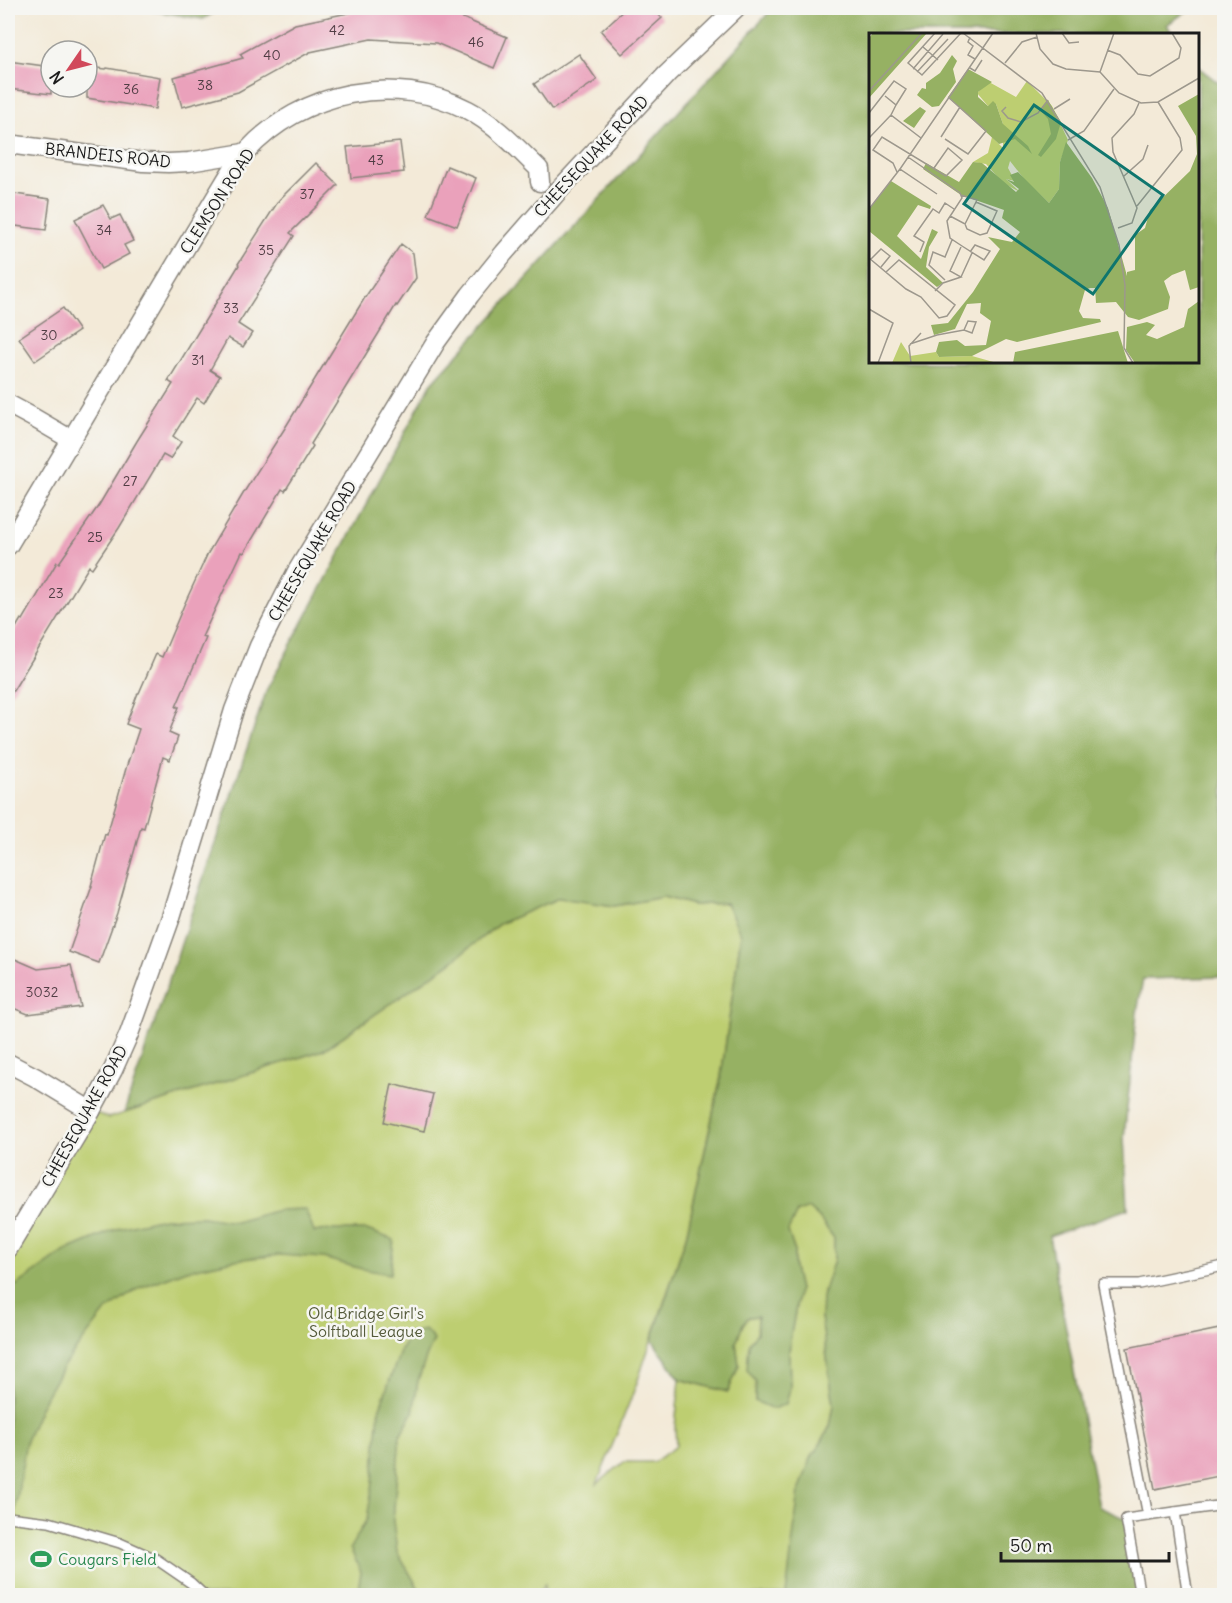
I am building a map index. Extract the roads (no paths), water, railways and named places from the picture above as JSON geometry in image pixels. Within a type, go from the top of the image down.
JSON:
[{"type":"street","name":"CHEESEQUAKE ROAD","points":[[8,1248],[91,1111],[129,1034],[168,925],[234,710],[259,646],[296,573],[436,342],[470,295],[559,189],[667,74],[736,8]]},
{"type":"street","name":"CLEMSON ROAD","points":[[8,546],[220,190],[244,153],[277,125],[311,105],[344,94],[362,91],[403,92],[433,97],[481,118],[504,136],[538,169],[540,182]]},
{"type":"street","name":"BRANDEIS ROAD","points":[[8,144],[168,163],[244,153]]},
{"type":"street","points":[[8,404],[70,439]]},
{"type":"street","points":[[8,1063],[91,1111]]},
{"type":"lane","points":[[1148,1516],[1103,1284],[1139,1284],[1224,1266]]},
{"type":"lane","points":[[1140,1596],[1126,1519],[1224,1505]]},
{"type":"lane","points":[[1176,1512],[1188,1596]]},
{"type":"lane","points":[[8,1517],[49,1521],[120,1543],[156,1558],[205,1596]]},
{"type":"place","name":"Cougars Field","points":[[41,1559]]},
{"type":"park label","name":"Old Bridge Girl's Solftball League","points":[[366,1322]]}]
